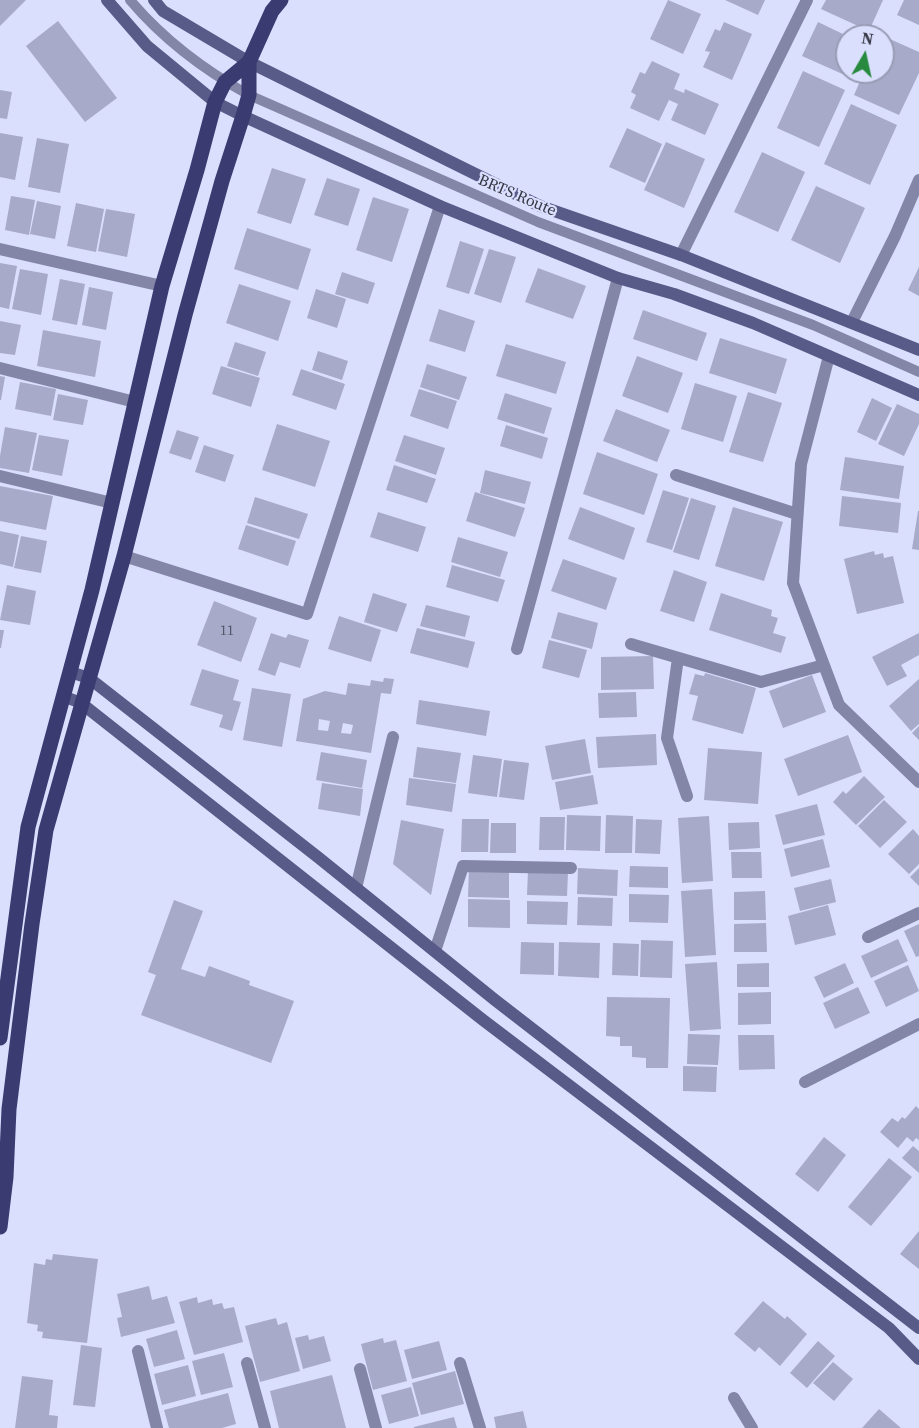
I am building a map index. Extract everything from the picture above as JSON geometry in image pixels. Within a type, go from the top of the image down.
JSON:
[{"type":"main road","points":[[0,1227],[6,1177],[4,1114],[46,830],[124,556],[185,315],[222,181],[249,95],[249,62],[272,11],[281,0]]},
{"type":"main road","points":[[0,1038],[28,827],[92,590],[162,286],[215,102],[225,82],[249,62]]},
{"type":"street","points":[[107,0],[147,46],[215,102],[243,116],[441,206],[618,278],[674,294],[753,323],[919,395]]},
{"type":"street","points":[[154,0],[163,11],[249,62],[540,206],[681,255],[919,350]]},
{"type":"street","points":[[681,255],[807,0]]},
{"type":"street","points":[[852,322],[895,236],[919,180]]},
{"type":"street","points":[[124,556],[307,614],[441,206]]},
{"type":"street","points":[[0,249],[162,286]]},
{"type":"street","points":[[517,649],[618,278]]},
{"type":"street","points":[[829,356],[801,464],[793,583],[839,705],[919,782]]},
{"type":"street","points":[[0,368],[135,402]]},
{"type":"street","points":[[676,475],[798,513]]},
{"type":"street","points":[[0,476],[112,502]]},
{"type":"street","points":[[631,644],[761,682],[824,665]]},
{"type":"street","points":[[678,658],[667,738],[687,796]]},
{"type":"street","points":[[70,672],[89,678],[919,1328]]},
{"type":"street","points":[[63,696],[81,703],[483,1020],[889,1328],[919,1359]]},
{"type":"street","points":[[356,888],[393,737]]},
{"type":"street","points":[[435,951],[463,866],[570,868]]},
{"type":"street","points":[[868,937],[919,913]]},
{"type":"street","points":[[805,1082],[919,1024]]},
{"type":"street","points":[[138,1351],[157,1428]]},
{"type":"street","points":[[247,1363],[265,1428]]},
{"type":"street","points":[[460,1363],[480,1428]]},
{"type":"street","points":[[360,1369],[376,1428]]},
{"type":"street","points":[[734,1398],[752,1428]]},
{"type":"lane","name":"BRTS Route","points":[[130,0],[151,25],[196,62],[249,95],[538,222],[813,325],[919,372]]},
{"type":"building","points":[[0,0],[26,0],[0,26]]},
{"type":"building","points":[[668,0],[701,14],[683,54],[650,39]]},
{"type":"building","points":[[725,0],[765,0],[758,15]]},
{"type":"building","points":[[826,0],[883,0],[872,24],[854,24],[821,9]]},
{"type":"building","points":[[904,0],[919,0],[919,25],[897,15]]},
{"type":"building","points":[[58,21],[117,98],[85,122],[26,46]]},
{"type":"building","points":[[724,22],[752,34],[732,80],[703,67],[710,52],[705,51],[715,29],[720,31]]},
{"type":"building","points":[[818,22],[835,30],[835,71],[802,56]]},
{"type":"building","points":[[895,41],[919,52],[919,73],[899,115],[854,95],[859,84],[895,84]]},
{"type":"building","points":[[652,61],[680,74],[674,89],[684,93],[685,89],[719,104],[705,135],[671,120],[678,104],[669,100],[659,121],[630,108],[636,95],[631,92],[640,72],[645,74]]},
{"type":"building","points":[[803,71],[845,90],[819,147],[777,128]]},
{"type":"building","points":[[0,90],[12,92],[7,119],[0,118]]},
{"type":"building","points":[[851,104],[897,125],[870,185],[824,164]]},
{"type":"building","points":[[627,128],[662,144],[645,183],[609,167]]},
{"type":"building","points":[[0,133],[23,137],[15,180],[0,177]]},
{"type":"building","points":[[37,138],[69,144],[60,193],[28,187]]},
{"type":"building","points":[[666,142],[705,159],[684,208],[644,190]]},
{"type":"building","points":[[762,152],[805,172],[778,232],[734,212]]},
{"type":"building","points":[[272,168],[306,179],[291,224],[257,213]]},
{"type":"building","points":[[327,178],[360,189],[348,226],[314,215]]},
{"type":"building","points":[[816,186],[865,208],[840,263],[791,240]]},
{"type":"building","points":[[11,196],[35,200],[29,235],[5,230]]},
{"type":"building","points":[[373,197],[409,209],[392,262],[356,250]]},
{"type":"building","points":[[37,201],[61,206],[55,239],[30,234]]},
{"type":"building","points":[[76,203],[104,209],[96,252],[67,246]]},
{"type":"building","points":[[106,209],[135,214],[127,257],[98,251]]},
{"type":"building","points":[[247,228],[311,249],[298,290],[234,269]]},
{"type":"building","points":[[460,241],[484,249],[469,294],[446,287]]},
{"type":"building","points":[[489,249],[516,257],[501,303],[474,294]]},
{"type":"building","points":[[0,263],[17,266],[9,309],[0,307]]},
{"type":"building","points":[[919,267],[919,296],[908,290]]},
{"type":"building","points":[[538,268],[586,286],[573,319],[525,302]]},
{"type":"building","points":[[20,269],[48,274],[41,315],[12,309]]},
{"type":"building","points":[[342,272],[375,283],[368,304],[335,294]]},
{"type":"building","points":[[60,279],[85,284],[77,325],[52,320]]},
{"type":"building","points":[[239,284],[291,301],[278,341],[226,323]]},
{"type":"building","points":[[89,287],[113,292],[106,330],[82,325]]},
{"type":"building","points":[[316,289],[346,299],[337,328],[307,318]]},
{"type":"building","points":[[439,309],[475,321],[465,352],[429,341]]},
{"type":"building","points":[[643,310],[707,333],[697,361],[633,339]]},
{"type":"building","points":[[0,321],[21,325],[15,355],[0,353]]},
{"type":"building","points":[[43,330],[101,341],[95,377],[37,366]]},
{"type":"building","points":[[720,338],[787,359],[776,394],[709,373]]},
{"type":"building","points":[[235,342],[266,352],[258,376],[227,366]]},
{"type":"building","points":[[506,344],[566,362],[556,394],[496,376]]},
{"type":"building","points":[[318,351],[348,361],[342,380],[312,370]]},
{"type":"building","points":[[637,356],[683,373],[668,413],[622,396]]},
{"type":"building","points":[[427,364],[467,377],[459,400],[420,387]]},
{"type":"building","points":[[221,366],[260,378],[251,407],[212,394]]},
{"type":"building","points":[[301,369],[345,384],[336,410],[292,395]]},
{"type":"building","points":[[0,376],[5,377],[1,400],[0,400]]},
{"type":"building","points":[[20,382],[56,389],[51,416],[15,409]]},
{"type":"building","points":[[695,383],[737,396],[723,442],[681,429]]},
{"type":"building","points":[[419,389],[457,401],[448,429],[410,416]]},
{"type":"building","points":[[748,392],[782,403],[763,462],[729,452]]},
{"type":"building","points":[[505,393],[552,408],[544,434],[497,419]]},
{"type":"building","points":[[58,394],[88,400],[83,425],[53,420]]},
{"type":"building","points":[[872,398],[892,408],[876,441],[857,432]]},
{"type":"building","points":[[897,404],[919,414],[919,424],[904,456],[878,444]]},
{"type":"building","points":[[616,409],[670,430],[657,462],[603,441]]},
{"type":"building","points":[[277,424],[330,441],[315,487],[262,470]]},
{"type":"building","points":[[506,425],[548,438],[542,459],[500,446]]},
{"type":"building","points":[[5,427],[37,433],[29,473],[0,468]]},
{"type":"building","points":[[177,430],[199,437],[191,460],[169,453]]},
{"type":"building","points":[[39,435],[69,440],[62,476],[32,470]]},
{"type":"building","points":[[404,435],[445,448],[436,475],[395,461]]},
{"type":"building","points":[[204,445],[234,455],[225,482],[195,472]]},
{"type":"building","points":[[597,452],[658,474],[644,515],[583,494]]},
{"type":"building","points":[[845,457],[904,466],[899,499],[840,490]]},
{"type":"building","points":[[394,465],[436,479],[427,503],[386,490]]},
{"type":"building","points":[[485,470],[531,482],[525,504],[480,493]]},
{"type":"building","points":[[0,486],[53,496],[46,530],[0,521]]},
{"type":"building","points":[[663,490],[689,498],[672,550],[646,542]]},
{"type":"building","points":[[475,492],[525,508],[515,537],[466,521]]},
{"type":"building","points":[[842,496],[901,503],[898,533],[839,526]]},
{"type":"building","points":[[255,497],[308,514],[299,539],[247,523]]},
{"type":"building","points":[[691,498],[716,506],[699,560],[673,552]]},
{"type":"building","points":[[580,507],[635,528],[624,560],[568,539]]},
{"type":"building","points":[[733,507],[783,522],[764,581],[715,566]]},
{"type":"building","points":[[919,511],[919,550],[912,549]]},
{"type":"building","points":[[378,512],[426,527],[418,552],[370,537]]},
{"type":"building","points":[[246,525],[296,541],[288,566],[238,549]]},
{"type":"building","points":[[0,531],[19,535],[13,567],[0,564]]},
{"type":"building","points":[[21,536],[47,541],[41,573],[14,568]]},
{"type":"building","points":[[458,537],[508,552],[500,577],[451,562]]},
{"type":"building","points":[[874,551],[875,555],[883,553],[884,558],[893,556],[904,603],[857,614],[844,559]]},
{"type":"building","points":[[563,559],[617,578],[606,610],[551,591]]},
{"type":"building","points":[[452,565],[505,580],[498,602],[446,587]]},
{"type":"building","points":[[674,570],[707,582],[694,622],[660,611]]},
{"type":"building","points":[[7,585],[36,591],[30,625],[0,620]]},
{"type":"building","points":[[373,593],[407,604],[397,632],[364,622]]},
{"type":"building","points":[[721,593],[772,610],[771,616],[778,618],[773,633],[786,637],[781,653],[709,630]]},
{"type":"building","points":[[214,601],[257,618],[241,662],[197,645]]},
{"type":"building","points":[[426,605],[470,616],[465,637],[420,626]]},
{"type":"building","points":[[558,612],[598,623],[592,649],[551,638]]},
{"type":"building","points":[[339,616],[381,630],[371,662],[328,649]]},
{"type":"building","points":[[417,628],[475,642],[468,668],[410,653]]},
{"type":"building","points":[[0,630],[4,630],[1,648],[0,648]]},
{"type":"building","points":[[271,633],[286,638],[288,634],[309,640],[300,668],[280,662],[275,676],[258,670]]},
{"type":"building","points":[[919,633],[919,655],[901,665],[907,676],[887,686],[872,657]]},
{"type":"building","points":[[549,640],[587,650],[579,678],[542,668]]},
{"type":"building","points":[[653,656],[654,689],[601,690],[601,657]]},
{"type":"building","points":[[202,669],[239,680],[233,700],[241,702],[232,731],[219,727],[223,715],[190,705]]},
{"type":"building","points":[[705,673],[756,688],[743,734],[692,720],[698,696],[689,694],[695,674],[704,676]]},
{"type":"building","points":[[812,675],[826,712],[783,728],[769,691]]},
{"type":"building","points":[[384,678],[394,679],[391,694],[381,693],[371,753],[296,741],[303,699],[325,691],[346,695],[348,683],[370,686],[371,680],[383,682]],"holes":[[[319,719],[330,721],[328,731],[318,730]],[[343,723],[353,725],[351,734],[341,733]]]},
{"type":"building","points":[[919,679],[919,724],[911,731],[889,706]]},
{"type":"building","points":[[252,688],[291,694],[282,747],[243,740]]},
{"type":"building","points":[[636,692],[637,717],[599,718],[598,693]]},
{"type":"building","points":[[419,700],[490,711],[486,736],[416,724]]},
{"type":"building","points":[[919,726],[919,740],[912,733]]},
{"type":"building","points":[[656,734],[657,765],[598,768],[596,737]]},
{"type":"building","points":[[848,735],[862,772],[798,796],[784,759]]},
{"type":"building","points":[[585,739],[591,773],[552,780],[545,746]]},
{"type":"building","points":[[417,747],[461,753],[456,783],[413,777]]},
{"type":"building","points":[[708,748],[762,752],[758,804],[704,800]]},
{"type":"building","points":[[321,752],[367,760],[362,788],[316,780]]},
{"type":"building","points":[[473,755],[502,759],[497,797],[468,793]]},
{"type":"building","points":[[504,760],[529,763],[524,800],[499,797]]},
{"type":"building","points":[[593,775],[598,804],[560,810],[555,782]]},
{"type":"building","points":[[864,776],[885,797],[856,825],[833,802],[843,791],[846,794]]},
{"type":"building","points":[[409,778],[456,784],[452,812],[406,805]]},
{"type":"building","points":[[322,783],[363,789],[360,816],[318,809]]},
{"type":"building","points":[[884,800],[907,822],[880,848],[858,826]]},
{"type":"building","points":[[817,804],[825,835],[783,845],[775,815]]},
{"type":"building","points":[[567,815],[601,816],[600,851],[566,850]]},
{"type":"building","points":[[606,815],[633,816],[632,853],[605,853]]},
{"type":"building","points":[[709,816],[713,881],[682,883],[678,818]]},
{"type":"building","points":[[540,817],[565,817],[564,850],[539,850]]},
{"type":"building","points":[[462,819],[489,819],[488,852],[461,852]]},
{"type":"building","points":[[636,819],[662,820],[660,854],[635,853]]},
{"type":"building","points":[[401,820],[444,829],[431,895],[393,864]]},
{"type":"building","points":[[759,822],[760,848],[729,850],[728,823]]},
{"type":"building","points":[[491,823],[516,823],[516,853],[490,853]]},
{"type":"building","points":[[913,829],[919,836],[919,864],[909,874],[888,854]]},
{"type":"building","points":[[823,839],[830,867],[791,877],[784,849]]},
{"type":"building","points":[[731,852],[761,852],[762,878],[732,878]]},
{"type":"building","points":[[630,866],[668,867],[668,888],[629,887]]},
{"type":"building","points":[[578,868],[618,870],[617,896],[577,894]]},
{"type":"building","points":[[919,868],[919,886],[910,877]]},
{"type":"building","points":[[469,869],[509,871],[509,898],[468,897]]},
{"type":"building","points":[[528,871],[568,872],[567,896],[527,895]]},
{"type":"building","points":[[831,879],[836,902],[800,911],[794,888]]},
{"type":"building","points":[[712,889],[716,955],[685,957],[681,891]]},
{"type":"building","points":[[765,891],[766,920],[734,920],[734,892]]},
{"type":"building","points":[[629,894],[669,895],[668,923],[629,922]]},
{"type":"building","points":[[578,897],[613,898],[612,926],[577,925]]},
{"type":"building","points":[[468,899],[510,900],[510,928],[468,927]]},
{"type":"building","points":[[174,900],[203,911],[181,969],[205,977],[209,966],[250,981],[249,985],[294,1001],[271,1063],[141,1015],[156,975],[148,972]]},
{"type":"building","points":[[527,901],[568,902],[567,925],[527,924]]},
{"type":"building","points":[[828,905],[836,935],[795,945],[788,916]]},
{"type":"building","points":[[766,923],[767,952],[734,952],[734,924]]},
{"type":"building","points":[[919,924],[919,956],[916,957],[904,931]]},
{"type":"building","points":[[898,939],[908,961],[871,978],[861,956]]},
{"type":"building","points":[[641,940],[673,941],[672,978],[640,977]]},
{"type":"building","points":[[521,942],[554,943],[554,975],[520,974]]},
{"type":"building","points":[[559,942],[600,943],[599,978],[558,976]]},
{"type":"building","points":[[613,943],[639,944],[638,976],[612,975]]},
{"type":"building","points":[[717,962],[721,1029],[690,1031],[685,964]]},
{"type":"building","points":[[769,963],[769,987],[737,987],[737,964]]},
{"type":"building","points":[[845,963],[854,983],[824,998],[814,977]]},
{"type":"building","points":[[908,965],[919,991],[886,1007],[874,981]]},
{"type":"building","points":[[858,987],[870,1013],[835,1029],[823,1003]]},
{"type":"building","points":[[771,992],[771,1024],[738,1025],[738,993]]},
{"type":"building","points":[[607,997],[670,998],[668,1068],[646,1068],[646,1058],[632,1057],[632,1046],[620,1046],[620,1037],[606,1036]]},
{"type":"building","points":[[688,1034],[720,1035],[718,1065],[687,1064]]},
{"type":"building","points":[[738,1035],[774,1035],[775,1069],[739,1070]]},
{"type":"building","points":[[683,1066],[717,1067],[716,1092],[683,1091]]},
{"type":"building","points":[[916,1106],[919,1109],[919,1140],[916,1138],[913,1142],[907,1137],[898,1148],[880,1132],[892,1118],[898,1122],[902,1117],[905,1119]]},
{"type":"building","points":[[824,1137],[846,1155],[818,1192],[795,1174]]},
{"type":"building","points":[[913,1146],[919,1151],[919,1173],[902,1158]]},
{"type":"building","points":[[889,1158],[912,1177],[871,1226],[848,1207]]},
{"type":"building","points":[[919,1231],[919,1269],[900,1254]]},
{"type":"building","points":[[53,1254],[98,1259],[87,1343],[42,1338],[43,1332],[37,1331],[38,1325],[27,1323],[34,1263],[45,1265],[46,1259],[52,1260]]},
{"type":"building","points":[[149,1286],[152,1300],[167,1296],[175,1323],[121,1337],[117,1318],[122,1317],[117,1294]]},
{"type":"building","points":[[197,1297],[198,1303],[212,1299],[213,1305],[222,1303],[224,1309],[234,1307],[243,1342],[194,1355],[179,1302]]},
{"type":"building","points":[[763,1301],[785,1319],[787,1316],[807,1334],[780,1366],[759,1347],[755,1352],[734,1334]]},
{"type":"building","points":[[276,1318],[278,1325],[287,1322],[300,1371],[260,1382],[245,1326]]},
{"type":"building","points":[[177,1330],[185,1359],[154,1367],[146,1339]]},
{"type":"building","points":[[308,1335],[309,1340],[324,1336],[331,1361],[303,1369],[295,1338]]},
{"type":"building","points":[[383,1338],[384,1343],[396,1340],[407,1381],[373,1390],[361,1344]]},
{"type":"building","points":[[439,1341],[447,1370],[412,1379],[404,1350]]},
{"type":"building","points":[[818,1341],[835,1356],[807,1388],[790,1373]]},
{"type":"building","points":[[81,1345],[102,1348],[95,1407],[73,1405]]},
{"type":"building","points":[[224,1353],[233,1387],[201,1395],[192,1361]]},
{"type":"building","points":[[833,1362],[853,1379],[834,1401],[813,1383]]},
{"type":"building","points":[[188,1365],[196,1396],[162,1405],[154,1374]]},
{"type":"building","points":[[455,1371],[464,1404],[421,1415],[412,1383]]},
{"type":"building","points":[[332,1375],[346,1428],[279,1428],[270,1391]]},
{"type":"building","points":[[22,1376],[53,1380],[49,1415],[58,1416],[57,1428],[15,1428]]},
{"type":"building","points":[[411,1387],[419,1416],[389,1424],[381,1395]]},
{"type":"building","points":[[228,1393],[236,1424],[222,1428],[169,1428],[164,1410]]},
{"type":"building","points":[[879,1409],[901,1428],[862,1428]]},
{"type":"building","points":[[523,1411],[527,1428],[496,1428],[494,1417]]},
{"type":"building","points":[[454,1417],[457,1428],[414,1428],[414,1427]]}]
